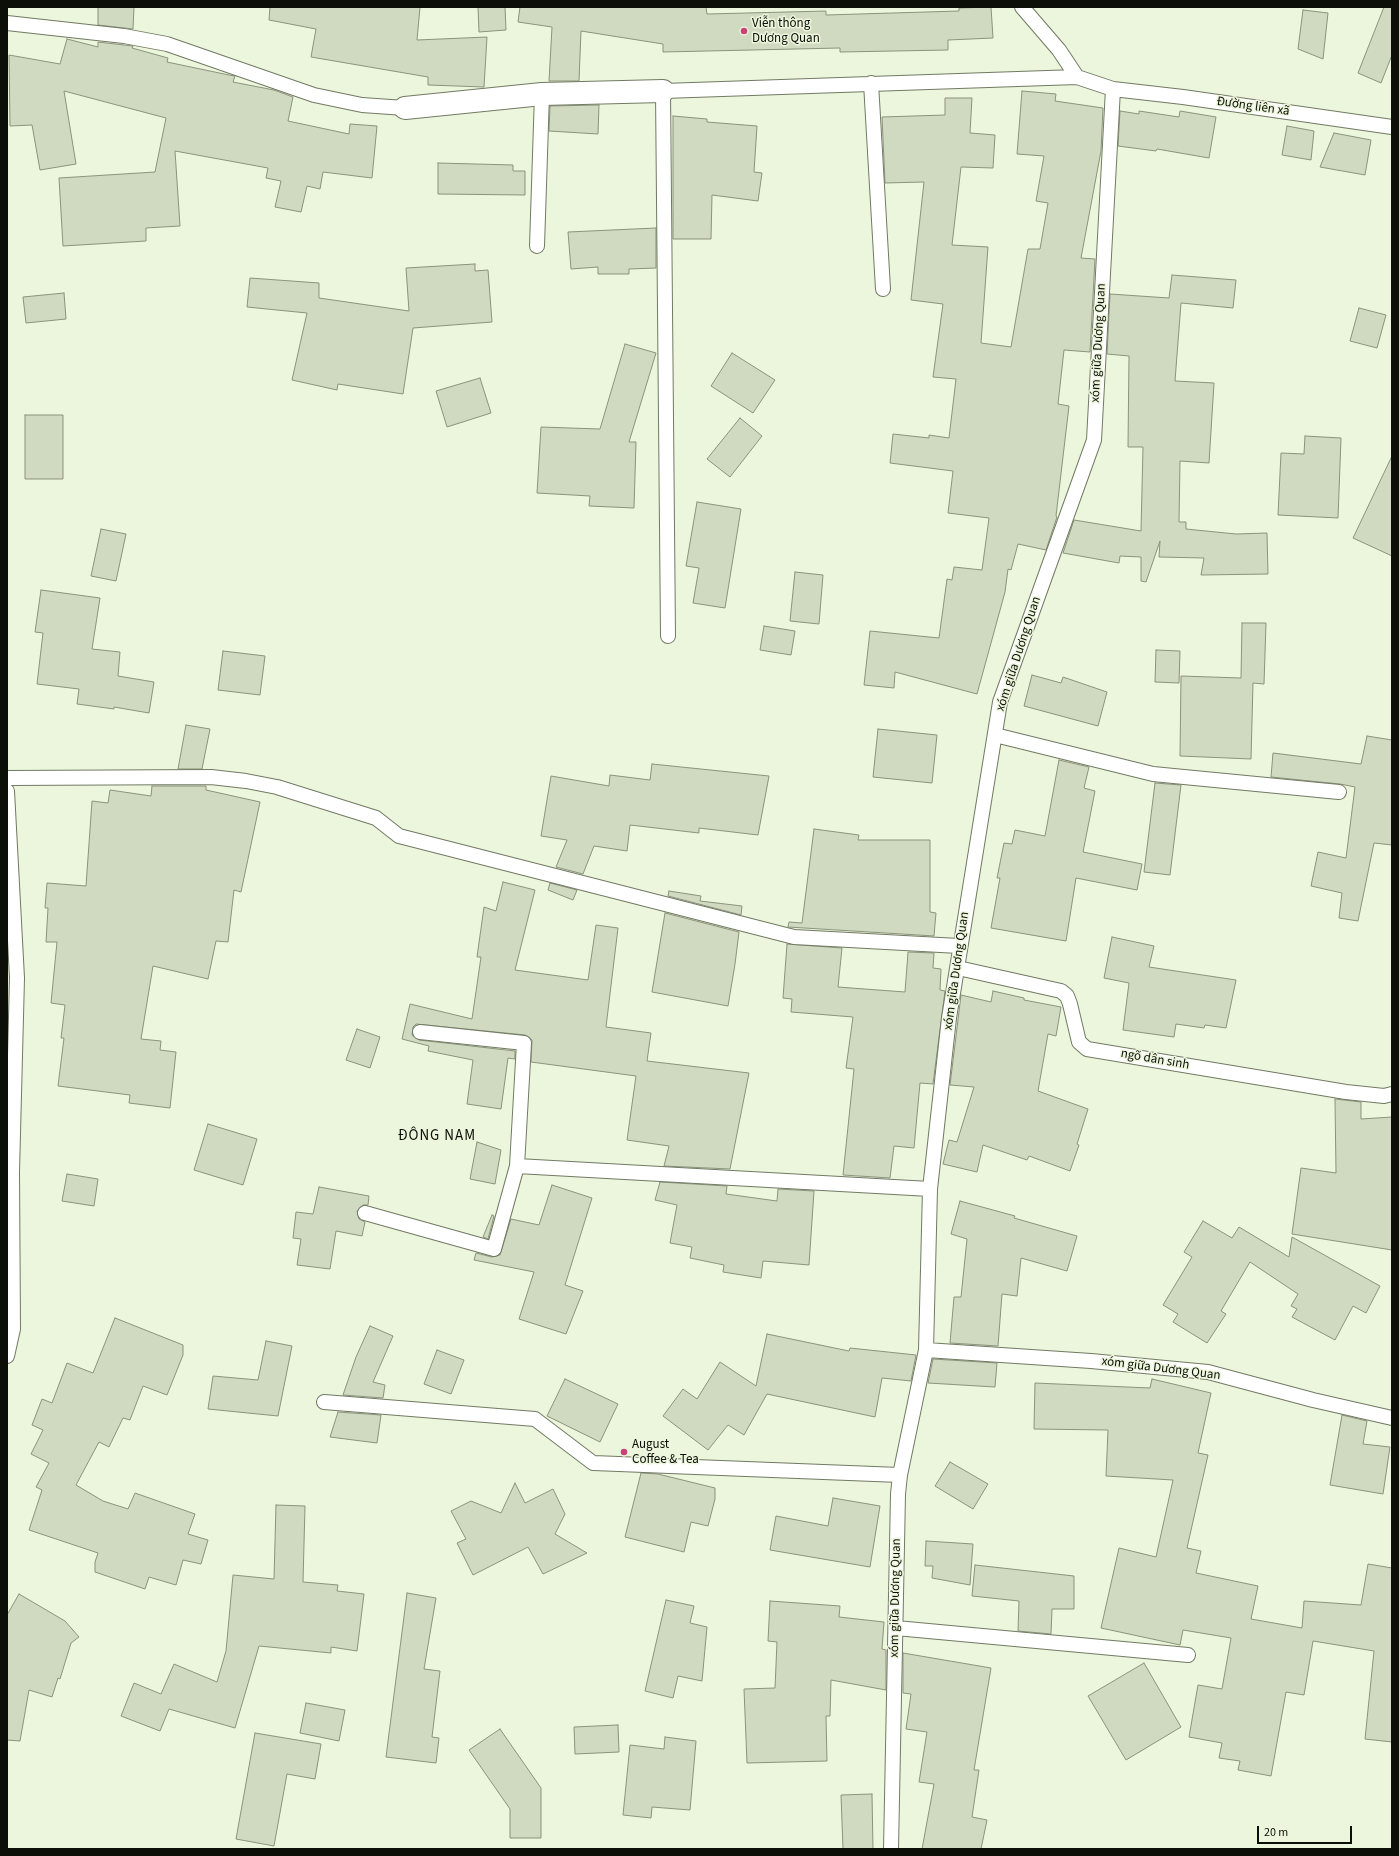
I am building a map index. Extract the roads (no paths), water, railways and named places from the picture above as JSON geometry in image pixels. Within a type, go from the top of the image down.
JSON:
[{"type":"street","points":[[405,108],[542,94],[663,91]]},
{"type":"lane","points":[[1022,7],[1058,50],[1077,77]]},
{"type":"lane","points":[[7,23],[124,36],[167,44],[314,95],[362,105],[405,108]]},
{"type":"lane","points":[[668,636],[663,91],[1077,77],[1113,89]]},
{"type":"lane","points":[[871,83],[883,289]]},
{"type":"lane","name":"Đường liên xã","points":[[1113,89],[1183,97],[1392,127]]},
{"type":"lane","name":"xóm giữa Dương Quan","points":[[891,1849],[900,1475],[926,1350],[930,1189],[949,1018],[958,968],[959,946],[1000,702],[1094,440],[1113,89]]},
{"type":"lane","points":[[537,246],[542,94]]},
{"type":"lane","points":[[995,735],[1153,774],[1339,792]]},
{"type":"lane","points":[[7,778],[211,777],[246,780],[277,787],[376,818],[399,836],[794,937],[959,946]]},
{"type":"lane","points":[[7,792],[18,978],[9,1171],[10,1329],[7,1356]]},
{"type":"lane","name":"ngõ dân sinh","points":[[958,968],[1061,991],[1067,996],[1070,1004],[1079,1042],[1087,1049],[1346,1092],[1384,1096],[1392,1094]]},
{"type":"lane","points":[[365,1213],[494,1249],[518,1166],[524,1043],[420,1032]]},
{"type":"lane","points":[[518,1166],[930,1189]]},
{"type":"lane","name":"xóm giữa Dương Quan","points":[[926,1350],[1091,1361],[1208,1372],[1313,1400],[1392,1418]]},
{"type":"lane","points":[[324,1402],[535,1419],[593,1464],[900,1475]]},
{"type":"lane","points":[[896,1628],[1188,1655]]},
{"type":"place","name":"Viễn thông Dương Quan","points":[[744,31]]},
{"type":"place","name":"August Coffee & Tea","points":[[624,1452]]},
{"type":"district","name":"ĐÔNG NAM","points":[[437,1137]]}]
